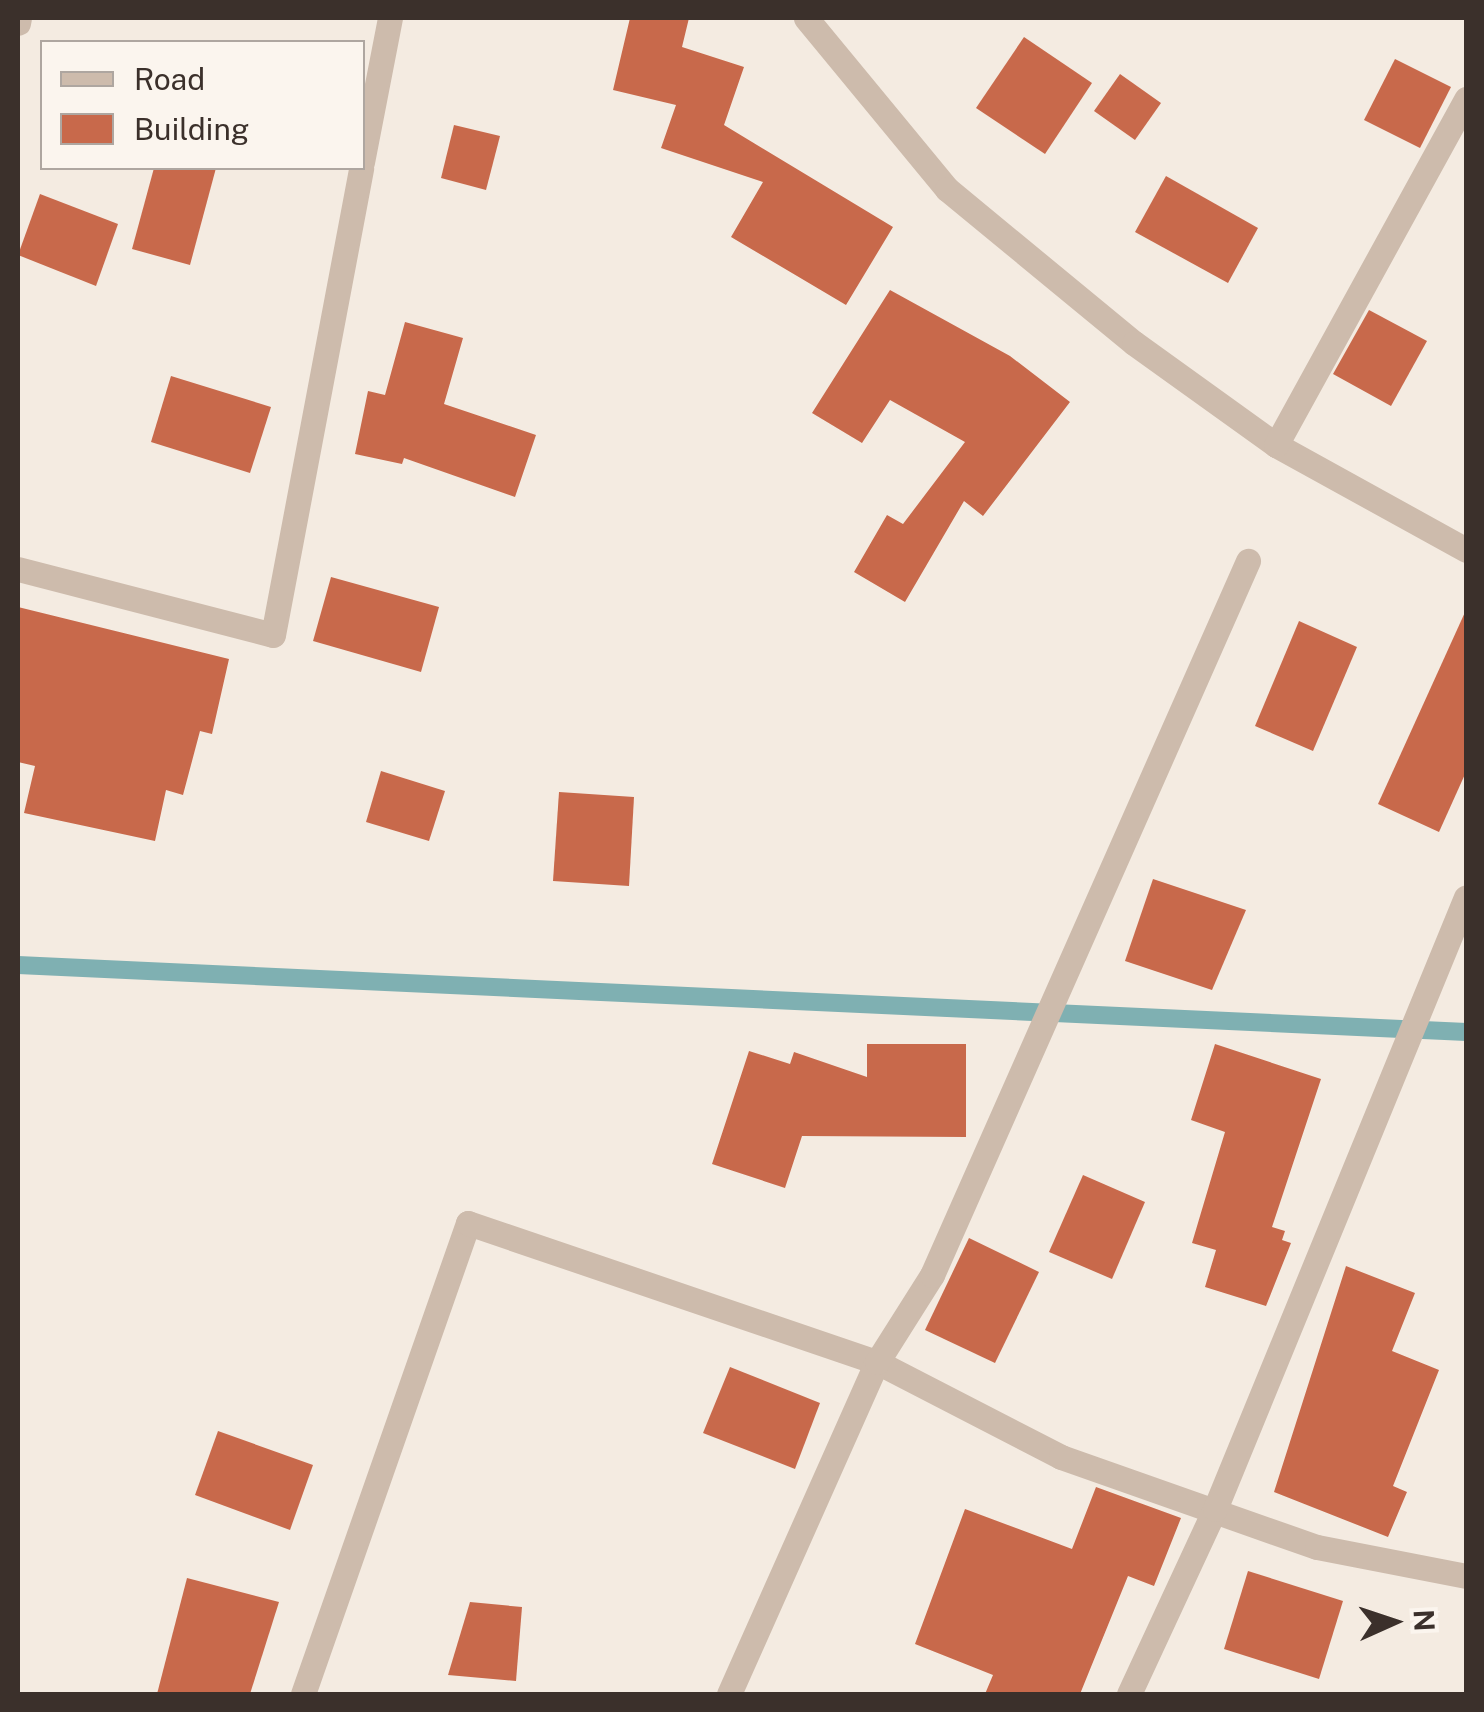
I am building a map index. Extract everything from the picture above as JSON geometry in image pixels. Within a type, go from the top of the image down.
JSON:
[{"type":"street","points":[[365,149],[390,18]]},
{"type":"street","points":[[806,18],[947,189],[1134,343],[1276,445],[1466,550]]},
{"type":"street","points":[[1276,445],[1466,99]]},
{"type":"street","points":[[18,569],[273,636],[361,170]]},
{"type":"street","points":[[730,1694],[878,1362],[932,1275],[1248,561]]},
{"type":"street","points":[[1128,1694],[1214,1509],[1466,897]]},
{"type":"street","points":[[303,1694],[468,1223],[878,1362],[1061,1457],[1317,1548],[1466,1576]]},
{"type":"building","points":[[630,18],[689,18],[682,47],[744,67],[724,125],[893,227],[846,305],[731,237],[763,182],[661,148],[676,105],[613,90]]},
{"type":"building","points":[[1024,37],[1092,83],[1045,154],[976,108]]},
{"type":"building","points":[[1395,59],[1451,87],[1420,148],[1364,120]]},
{"type":"building","points":[[1120,74],[1161,103],[1135,140],[1094,111]]},
{"type":"building","points":[[454,125],[500,136],[486,190],[441,178]]},
{"type":"building","points":[[153,170],[215,170],[190,265],[132,249]]},
{"type":"building","points":[[1166,176],[1258,228],[1228,283],[1135,232]]},
{"type":"building","points":[[40,194],[118,224],[96,286],[18,255]]},
{"type":"building","points":[[890,290],[1010,356],[1070,402],[983,516],[964,501],[905,602],[854,572],[887,515],[903,524],[965,442],[890,400],[862,443],[812,413]]},
{"type":"building","points":[[1369,310],[1427,341],[1391,406],[1333,374]]},
{"type":"building","points":[[405,322],[463,338],[444,404],[536,435],[515,497],[404,458],[402,464],[355,454],[368,391],[385,395]]},
{"type":"building","points":[[171,376],[271,407],[250,473],[151,442]]},
{"type":"building","points":[[331,577],[439,607],[421,672],[313,641]]},
{"type":"building","points":[[18,607],[229,659],[212,734],[200,731],[183,795],[166,790],[155,841],[24,813],[35,766],[18,762]]},
{"type":"building","points":[[1466,610],[1466,772],[1439,832],[1378,804]]},
{"type":"building","points":[[1299,621],[1357,647],[1313,751],[1255,726]]},
{"type":"building","points":[[381,771],[445,791],[429,841],[366,822]]},
{"type":"building","points":[[559,792],[634,797],[629,886],[553,881]]},
{"type":"building","points":[[1153,879],[1246,910],[1212,990],[1125,961]]},
{"type":"building","points":[[867,1044],[966,1044],[966,1137],[802,1136],[785,1188],[712,1164],[749,1051],[790,1064],[794,1052],[867,1077]]},
{"type":"building","points":[[1215,1044],[1321,1079],[1272,1227],[1285,1231],[1282,1240],[1291,1243],[1266,1306],[1205,1287],[1216,1250],[1192,1243],[1225,1132],[1191,1120]]},
{"type":"building","points":[[1083,1175],[1145,1202],[1112,1279],[1049,1252]]},
{"type":"building","points":[[969,1238],[1039,1272],[995,1363],[925,1330]]},
{"type":"building","points":[[1346,1266],[1415,1293],[1392,1351],[1439,1370],[1393,1486],[1407,1492],[1388,1537],[1274,1492]]},
{"type":"building","points":[[730,1367],[820,1403],[795,1469],[703,1433]]},
{"type":"building","points":[[218,1431],[313,1465],[290,1530],[195,1495]]},
{"type":"building","points":[[1096,1487],[1181,1518],[1154,1586],[1128,1576],[1080,1694],[985,1694],[993,1675],[915,1644],[965,1509],[1072,1549]]},
{"type":"building","points":[[1248,1571],[1343,1601],[1319,1679],[1224,1649]]},
{"type":"building","points":[[187,1578],[279,1602],[250,1694],[157,1694]]},
{"type":"building","points":[[470,1602],[522,1607],[516,1681],[448,1675]]},
{"type":"waterway","points":[[18,965],[1466,1032]]}]
